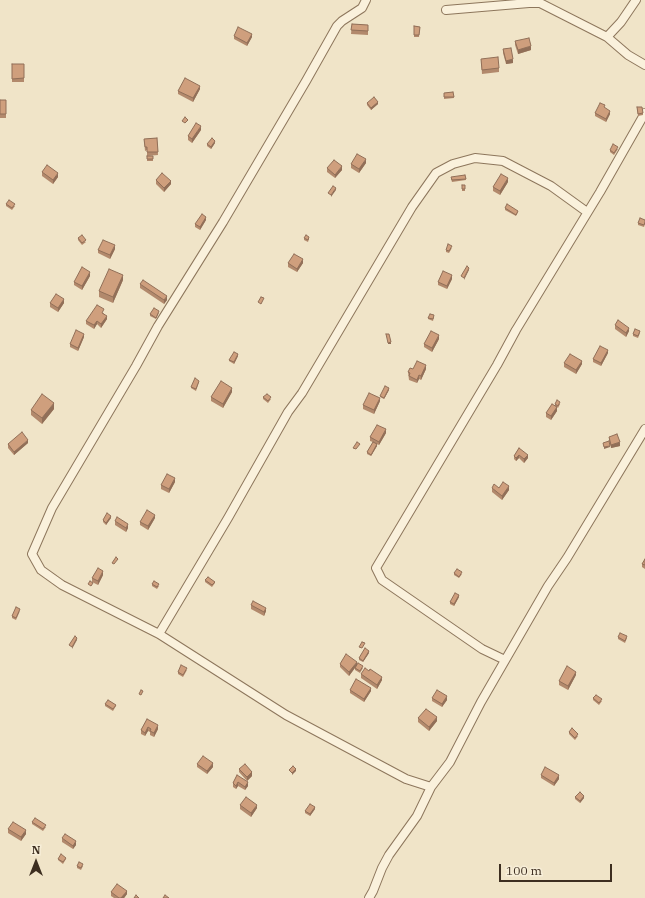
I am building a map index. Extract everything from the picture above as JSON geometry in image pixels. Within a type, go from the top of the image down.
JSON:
[{"type":"street","points":[[366,0],[362,8],[337,26],[306,82],[223,222],[158,326],[52,508],[32,554],[41,570],[62,585],[159,634],[286,715],[406,779],[431,787]]},
{"type":"street","points":[[608,37],[621,22],[636,0]]},
{"type":"street","points":[[446,10],[540,3],[608,37],[628,55],[645,65]]},
{"type":"street","points":[[505,660],[482,649],[382,580],[376,568],[497,365],[516,330],[588,212],[645,113]]},
{"type":"street","points":[[159,634],[228,518],[288,412],[302,393],[412,208],[436,173],[453,164],[475,158],[503,161],[551,186],[588,212]]},
{"type":"street","points":[[369,898],[389,855],[417,816],[431,787],[450,762],[481,702],[548,586],[567,558],[645,429]]},
{"type":"building","points":[[352,24],[368,25],[368,31],[351,30]]},
{"type":"building","points":[[414,26],[420,27],[419,35],[414,35]]},
{"type":"building","points":[[238,27],[252,34],[247,43],[234,36]]},
{"type":"building","points":[[529,38],[531,46],[518,50],[515,41]]},
{"type":"building","points":[[511,48],[513,59],[506,61],[503,49]]},
{"type":"building","points":[[498,57],[499,68],[482,70],[481,59]]},
{"type":"building","points":[[12,64],[24,64],[24,78],[12,79]]},
{"type":"building","points":[[185,78],[200,86],[193,98],[178,91]]},
{"type":"building","points":[[453,92],[454,97],[444,97],[444,93]]},
{"type":"building","points":[[374,97],[378,102],[371,108],[367,103]]},
{"type":"building","points":[[0,100],[6,100],[6,114],[0,114]]},
{"type":"building","points":[[600,103],[605,105],[604,107],[610,111],[606,119],[595,113]]},
{"type":"building","points":[[637,107],[642,107],[643,113],[638,114]]},
{"type":"building","points":[[185,117],[188,120],[185,123],[182,121]]},
{"type":"building","points":[[196,123],[201,126],[192,139],[188,136]]},
{"type":"building","points":[[157,138],[158,152],[147,152],[144,139]]},
{"type":"building","points":[[212,138],[215,141],[211,147],[207,144]]},
{"type":"building","points":[[613,144],[618,147],[614,153],[610,150]]},
{"type":"building","points":[[357,154],[366,159],[359,169],[351,164]]},
{"type":"building","points":[[147,156],[153,156],[153,159],[147,159]]},
{"type":"building","points":[[334,160],[342,166],[335,175],[327,168]]},
{"type":"building","points":[[47,165],[58,173],[53,180],[42,172]]},
{"type":"building","points":[[162,173],[171,181],[164,188],[156,180]]},
{"type":"building","points":[[501,174],[508,178],[500,191],[493,187]]},
{"type":"building","points":[[465,175],[466,179],[452,180],[451,177]]},
{"type":"building","points":[[462,185],[465,185],[465,189],[462,189]]},
{"type":"building","points":[[333,186],[336,188],[331,195],[328,193]]},
{"type":"building","points":[[9,200],[15,204],[12,208],[6,204]]},
{"type":"building","points":[[507,204],[518,211],[516,215],[505,208]]},
{"type":"building","points":[[202,214],[206,217],[200,227],[195,224]]},
{"type":"building","points":[[640,218],[645,220],[644,225],[638,223]]},
{"type":"building","points":[[82,235],[86,240],[82,243],[78,238]]},
{"type":"building","points":[[306,235],[309,237],[308,240],[304,238]]},
{"type":"building","points":[[103,240],[115,245],[110,255],[98,250]]},
{"type":"building","points":[[448,244],[452,246],[449,251],[446,250]]},
{"type":"building","points":[[294,254],[303,259],[297,269],[288,263]]},
{"type":"building","points":[[467,266],[469,268],[464,278],[461,276]]},
{"type":"building","points":[[82,267],[90,272],[82,286],[74,282]]},
{"type":"building","points":[[109,269],[123,275],[113,297],[99,291]]},
{"type":"building","points":[[443,271],[452,275],[447,286],[438,282]]},
{"type":"building","points":[[143,280],[167,296],[164,300],[140,284]]},
{"type":"building","points":[[56,294],[64,299],[58,308],[50,303]]},
{"type":"building","points":[[261,297],[264,298],[261,304],[258,302]]},
{"type":"building","points":[[97,305],[104,309],[102,313],[107,316],[101,324],[97,321],[94,325],[86,321]]},
{"type":"building","points":[[154,308],[159,311],[156,318],[150,314]]},
{"type":"building","points":[[430,314],[434,315],[433,319],[428,318]]},
{"type":"building","points":[[618,320],[629,328],[626,333],[615,325]]},
{"type":"building","points":[[635,329],[640,331],[638,336],[633,334]]},
{"type":"building","points":[[76,330],[84,334],[78,348],[70,344]]},
{"type":"building","points":[[431,331],[439,335],[432,348],[424,344]]},
{"type":"building","points":[[386,334],[389,334],[391,342],[388,343]]},
{"type":"building","points":[[600,346],[608,350],[601,363],[593,359]]},
{"type":"building","points":[[234,352],[238,354],[234,362],[229,360]]},
{"type":"building","points":[[570,354],[582,361],[576,370],[564,363]]},
{"type":"building","points":[[417,361],[426,365],[421,376],[419,375],[417,380],[409,376],[410,373],[408,372],[410,368],[413,369]]},
{"type":"building","points":[[195,378],[199,381],[196,389],[191,387]]},
{"type":"building","points":[[221,381],[232,388],[223,404],[211,397]]},
{"type":"building","points":[[385,386],[389,388],[384,398],[380,396]]},
{"type":"building","points":[[369,393],[380,398],[374,410],[363,405]]},
{"type":"building","points":[[42,394],[54,403],[42,418],[31,410]]},
{"type":"building","points":[[267,394],[271,397],[268,401],[263,397]]},
{"type":"building","points":[[557,400],[560,402],[558,406],[555,404]]},
{"type":"building","points":[[552,404],[557,407],[551,416],[546,413]]},
{"type":"building","points":[[377,425],[386,429],[379,442],[370,437]]},
{"type":"building","points":[[22,432],[28,440],[14,452],[8,444]]},
{"type":"building","points":[[617,434],[620,442],[611,445],[609,437]]},
{"type":"building","points":[[609,441],[610,446],[604,447],[603,443]]},
{"type":"building","points":[[357,442],[360,444],[356,449],[353,448]]},
{"type":"building","points":[[373,442],[377,444],[371,455],[367,452]]},
{"type":"building","points":[[519,448],[528,455],[524,459],[519,455],[516,458],[514,456]]},
{"type":"building","points":[[167,474],[175,478],[169,489],[161,485]]},
{"type":"building","points":[[503,482],[509,486],[502,496],[492,488],[494,484],[499,488]]},
{"type":"building","points":[[147,510],[155,515],[148,526],[140,522]]},
{"type":"building","points":[[107,513],[111,516],[106,523],[103,520]]},
{"type":"building","points":[[117,517],[128,524],[126,528],[115,521]]},
{"type":"building","points":[[116,557],[118,559],[114,564],[112,563]]},
{"type":"building","points":[[98,568],[103,571],[98,581],[92,578]]},
{"type":"building","points":[[457,569],[462,572],[459,577],[454,573]]},
{"type":"building","points":[[208,577],[215,582],[212,585],[205,580]]},
{"type":"building","points":[[90,581],[93,583],[91,586],[88,584]]},
{"type":"building","points":[[154,581],[159,584],[157,587],[152,584]]},
{"type":"building","points":[[455,593],[459,595],[454,604],[450,602]]},
{"type":"building","points":[[253,601],[266,608],[264,612],[251,605]]},
{"type":"building","points":[[16,607],[20,609],[16,618],[12,616]]},
{"type":"building","points":[[620,633],[627,636],[625,641],[618,637]]},
{"type":"building","points":[[75,636],[77,638],[72,647],[69,645]]},
{"type":"building","points":[[362,642],[365,643],[362,648],[359,647]]},
{"type":"building","points":[[365,648],[369,651],[363,661],[359,658]]},
{"type":"building","points":[[346,654],[357,662],[349,672],[340,664]]},
{"type":"building","points":[[358,663],[363,666],[360,671],[355,668]]},
{"type":"building","points":[[181,665],[187,668],[183,675],[178,672]]},
{"type":"building","points":[[567,666],[576,672],[568,686],[559,681]]},
{"type":"building","points":[[365,668],[369,671],[370,669],[382,677],[377,685],[361,674]]},
{"type":"building","points":[[356,679],[371,688],[364,699],[350,690]]},
{"type":"building","points":[[437,690],[447,696],[442,704],[432,698]]},
{"type":"building","points":[[596,695],[602,699],[599,703],[593,698]]},
{"type":"building","points":[[108,700],[116,705],[113,709],[105,704]]},
{"type":"building","points":[[426,709],[437,717],[429,727],[418,718]]},
{"type":"building","points":[[147,719],[158,725],[154,733],[150,731],[151,729],[148,727],[145,733],[141,730]]},
{"type":"building","points":[[572,728],[578,734],[575,738],[569,732]]},
{"type":"building","points":[[203,756],[213,763],[207,771],[197,764]]},
{"type":"building","points":[[245,764],[252,772],[247,777],[239,769]]},
{"type":"building","points":[[293,766],[296,769],[292,773],[289,770]]},
{"type":"building","points":[[545,767],[559,775],[554,783],[541,775]]},
{"type":"building","points":[[237,775],[248,782],[245,787],[238,782],[236,786],[233,783]]},
{"type":"building","points":[[580,792],[584,796],[580,801],[575,797]]},
{"type":"building","points":[[246,797],[257,805],[251,813],[240,805]]},
{"type":"building","points":[[310,804],[315,807],[310,814],[305,811]]},
{"type":"building","points":[[35,818],[46,825],[43,829],[32,822]]},
{"type":"building","points":[[13,822],[26,830],[21,837],[8,829]]},
{"type":"building","points":[[65,834],[76,841],[73,846],[62,838]]},
{"type":"building","points":[[61,854],[66,858],[63,862],[58,859]]},
{"type":"building","points":[[79,862],[83,864],[81,868],[77,866]]},
{"type":"building","points":[[117,884],[127,891],[121,898],[111,892]]}]
